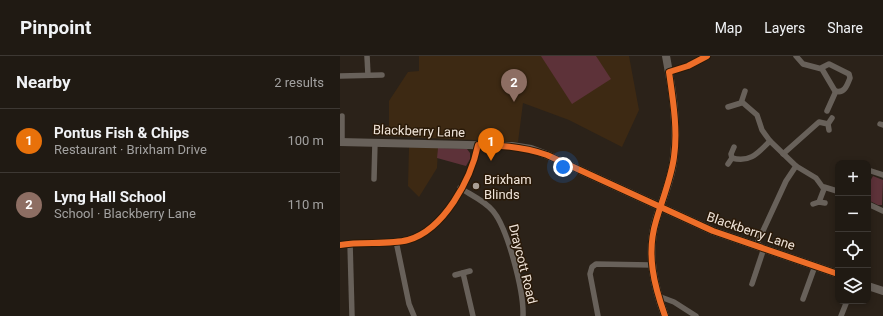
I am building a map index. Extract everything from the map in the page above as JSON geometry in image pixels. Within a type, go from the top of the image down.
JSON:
[{"type":"street","points":[[367,56],[368,75]]},
{"type":"street","points":[[665,316],[658,296],[651,265],[653,234],[670,179],[674,156],[673,111],[666,56]]},
{"type":"street","points":[[669,72],[688,66],[707,56]]},
{"type":"street","points":[[796,56],[803,64],[821,68],[829,64],[849,74],[850,78],[845,90],[836,91]]},
{"type":"street","points":[[821,68],[836,91]]},
{"type":"street","points":[[340,76],[382,75]]},
{"type":"street","points":[[742,102],[745,91]]},
{"type":"street","points":[[827,111],[836,91]]},
{"type":"street","points":[[728,107],[742,102]]},
{"type":"street","points":[[742,102],[757,115],[762,130],[770,141],[783,154],[796,166],[816,178],[824,186],[835,191]]},
{"type":"street","points":[[341,142],[342,116]]},
{"type":"street","points":[[783,154],[816,123],[820,122],[828,127],[832,118]]},
{"type":"street","points":[[732,158],[749,159],[770,141]]},
{"type":"street","name":"Blackberry Lane","points":[[341,142],[512,146],[531,149],[547,155],[613,187],[661,206],[713,231],[835,273]]},
{"type":"street","points":[[374,179],[375,142]]},
{"type":"street","points":[[340,245],[350,243],[408,240],[430,229],[439,222],[460,188],[475,159],[478,145]]},
{"type":"street","points":[[728,164],[732,158],[731,154],[734,147]]},
{"type":"street","points":[[760,247],[786,182],[796,166]]},
{"type":"street","points":[[871,171],[883,175]]},
{"type":"street","points":[[824,186],[824,192],[816,203],[825,204]]},
{"type":"street","name":"Draycott Road","points":[[460,188],[492,209],[502,224],[522,296],[524,316]]},
{"type":"street","points":[[871,205],[883,211]]},
{"type":"street","points":[[396,241],[409,304],[414,316]]},
{"type":"street","points":[[350,243],[352,316]]},
{"type":"street","name":"Blackberry Lane","points":[[752,284],[760,247]]},
{"type":"street","points":[[598,316],[590,274],[592,267],[596,264],[651,265]]},
{"type":"street","points":[[802,298],[815,266]]},
{"type":"street","points":[[455,275],[470,271]]},
{"type":"street","points":[[463,273],[473,316]]},
{"type":"street","points":[[871,287],[883,291]]},
{"type":"street","points":[[658,296],[674,302],[696,316]]},
{"type":"street","points":[[841,316],[846,304]]},
{"type":"shaded area","points":[[419,56],[629,56],[639,110],[622,147],[569,120],[523,103],[518,142],[389,136],[389,101],[408,72],[419,71]]},
{"type":"shaded area","points":[[541,56],[596,56],[611,79],[572,104]]},
{"type":"shaded area","points":[[409,147],[438,148],[437,168],[419,197],[408,186]]},
{"type":"shaded area","points":[[438,148],[467,149],[470,153],[470,159],[466,166],[437,158]]},
{"type":"shaded area","points":[[873,176],[883,180],[882,205],[878,205],[871,202],[871,180]]},
{"type":"cycle path","points":[[665,316],[655,281],[652,245],[656,221],[671,173],[675,147],[674,115],[669,72],[688,66],[707,56]]},
{"type":"cycle path","points":[[340,245],[357,243],[384,243],[408,240],[421,234],[433,226],[454,202],[469,173],[478,145],[496,145],[521,148],[547,155],[713,231],[835,273]]},
{"type":"place","name":"Lyng Hall School","points":[[514,102]]},
{"type":"place","name":"Pontus Fish & Chips","points":[[491,161]]},
{"type":"place","name":"Brixham Blinds","points":[[476,186]]}]
